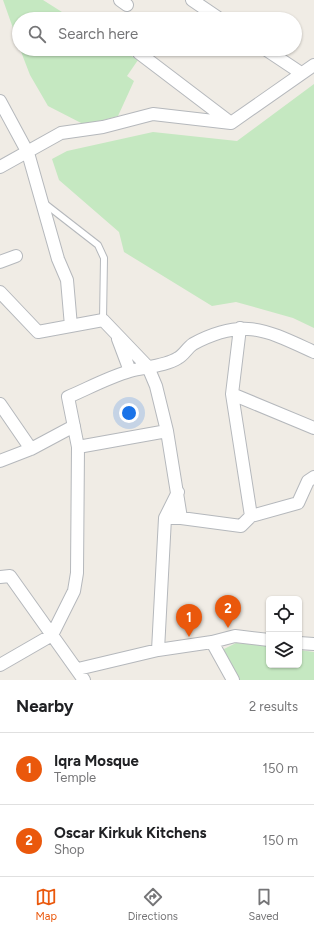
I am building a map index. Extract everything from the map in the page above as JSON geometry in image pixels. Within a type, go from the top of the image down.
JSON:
[{"type":"street","points":[[192,0],[210,12]]},
{"type":"street","points":[[143,56],[231,123]]},
{"type":"street","points":[[276,56],[301,73]]},
{"type":"street","points":[[0,167],[61,134],[103,127],[153,114],[231,123],[314,65]]},
{"type":"street","points":[[0,101],[28,153],[58,259],[67,280],[71,326]]},
{"type":"street","points":[[0,262],[16,256]]},
{"type":"street","points":[[0,292],[38,332],[103,320],[148,367],[156,386],[167,432],[178,492],[181,518]]},
{"type":"street","points":[[240,328],[232,394],[251,516]]},
{"type":"street","points":[[0,665],[52,635],[74,591],[77,573],[78,447],[68,396],[130,372],[177,359],[192,345],[211,336],[240,328],[251,328],[273,333],[314,352]]},
{"type":"street","points":[[117,334],[130,372]]},
{"type":"street","points":[[232,394],[314,428]]},
{"type":"street","points":[[0,404],[30,449]]},
{"type":"street","points":[[0,461],[30,449],[74,426]]},
{"type":"street","points":[[78,447],[167,432]]},
{"type":"street","points":[[164,518],[181,518],[241,526],[251,516],[298,503],[308,482],[314,477]]},
{"type":"street","points":[[158,650],[164,518],[178,492]]},
{"type":"street","points":[[0,577],[10,576],[78,669],[84,680]]},
{"type":"street","points":[[78,669],[158,650],[212,642],[235,636],[266,640]]},
{"type":"street","points":[[212,642],[233,680]]},
{"type":"street","points":[[302,643],[314,644]]},
{"type":"lane","points":[[41,201],[98,245],[104,258],[103,320]]},
{"type":"green space","points":[[3,0],[43,0],[62,12],[12,12],[12,25]]},
{"type":"green space","points":[[23,56],[131,56],[138,60],[127,76],[134,81],[118,116],[85,125],[48,106],[30,75]]},
{"type":"green space","points":[[314,84],[314,328],[293,318],[236,302],[212,306],[124,252],[119,232],[59,180],[52,159],[67,151],[153,132],[237,141]]},
{"type":"green space","points":[[236,643],[266,646],[266,668],[302,668],[302,650],[314,652],[314,680],[239,680],[223,655],[224,649]]},
{"type":"place","name":"Oscar Kirkuk Kitchens","points":[[228,628]]},
{"type":"place","name":"Iqra Mosque","points":[[189,637]]}]
